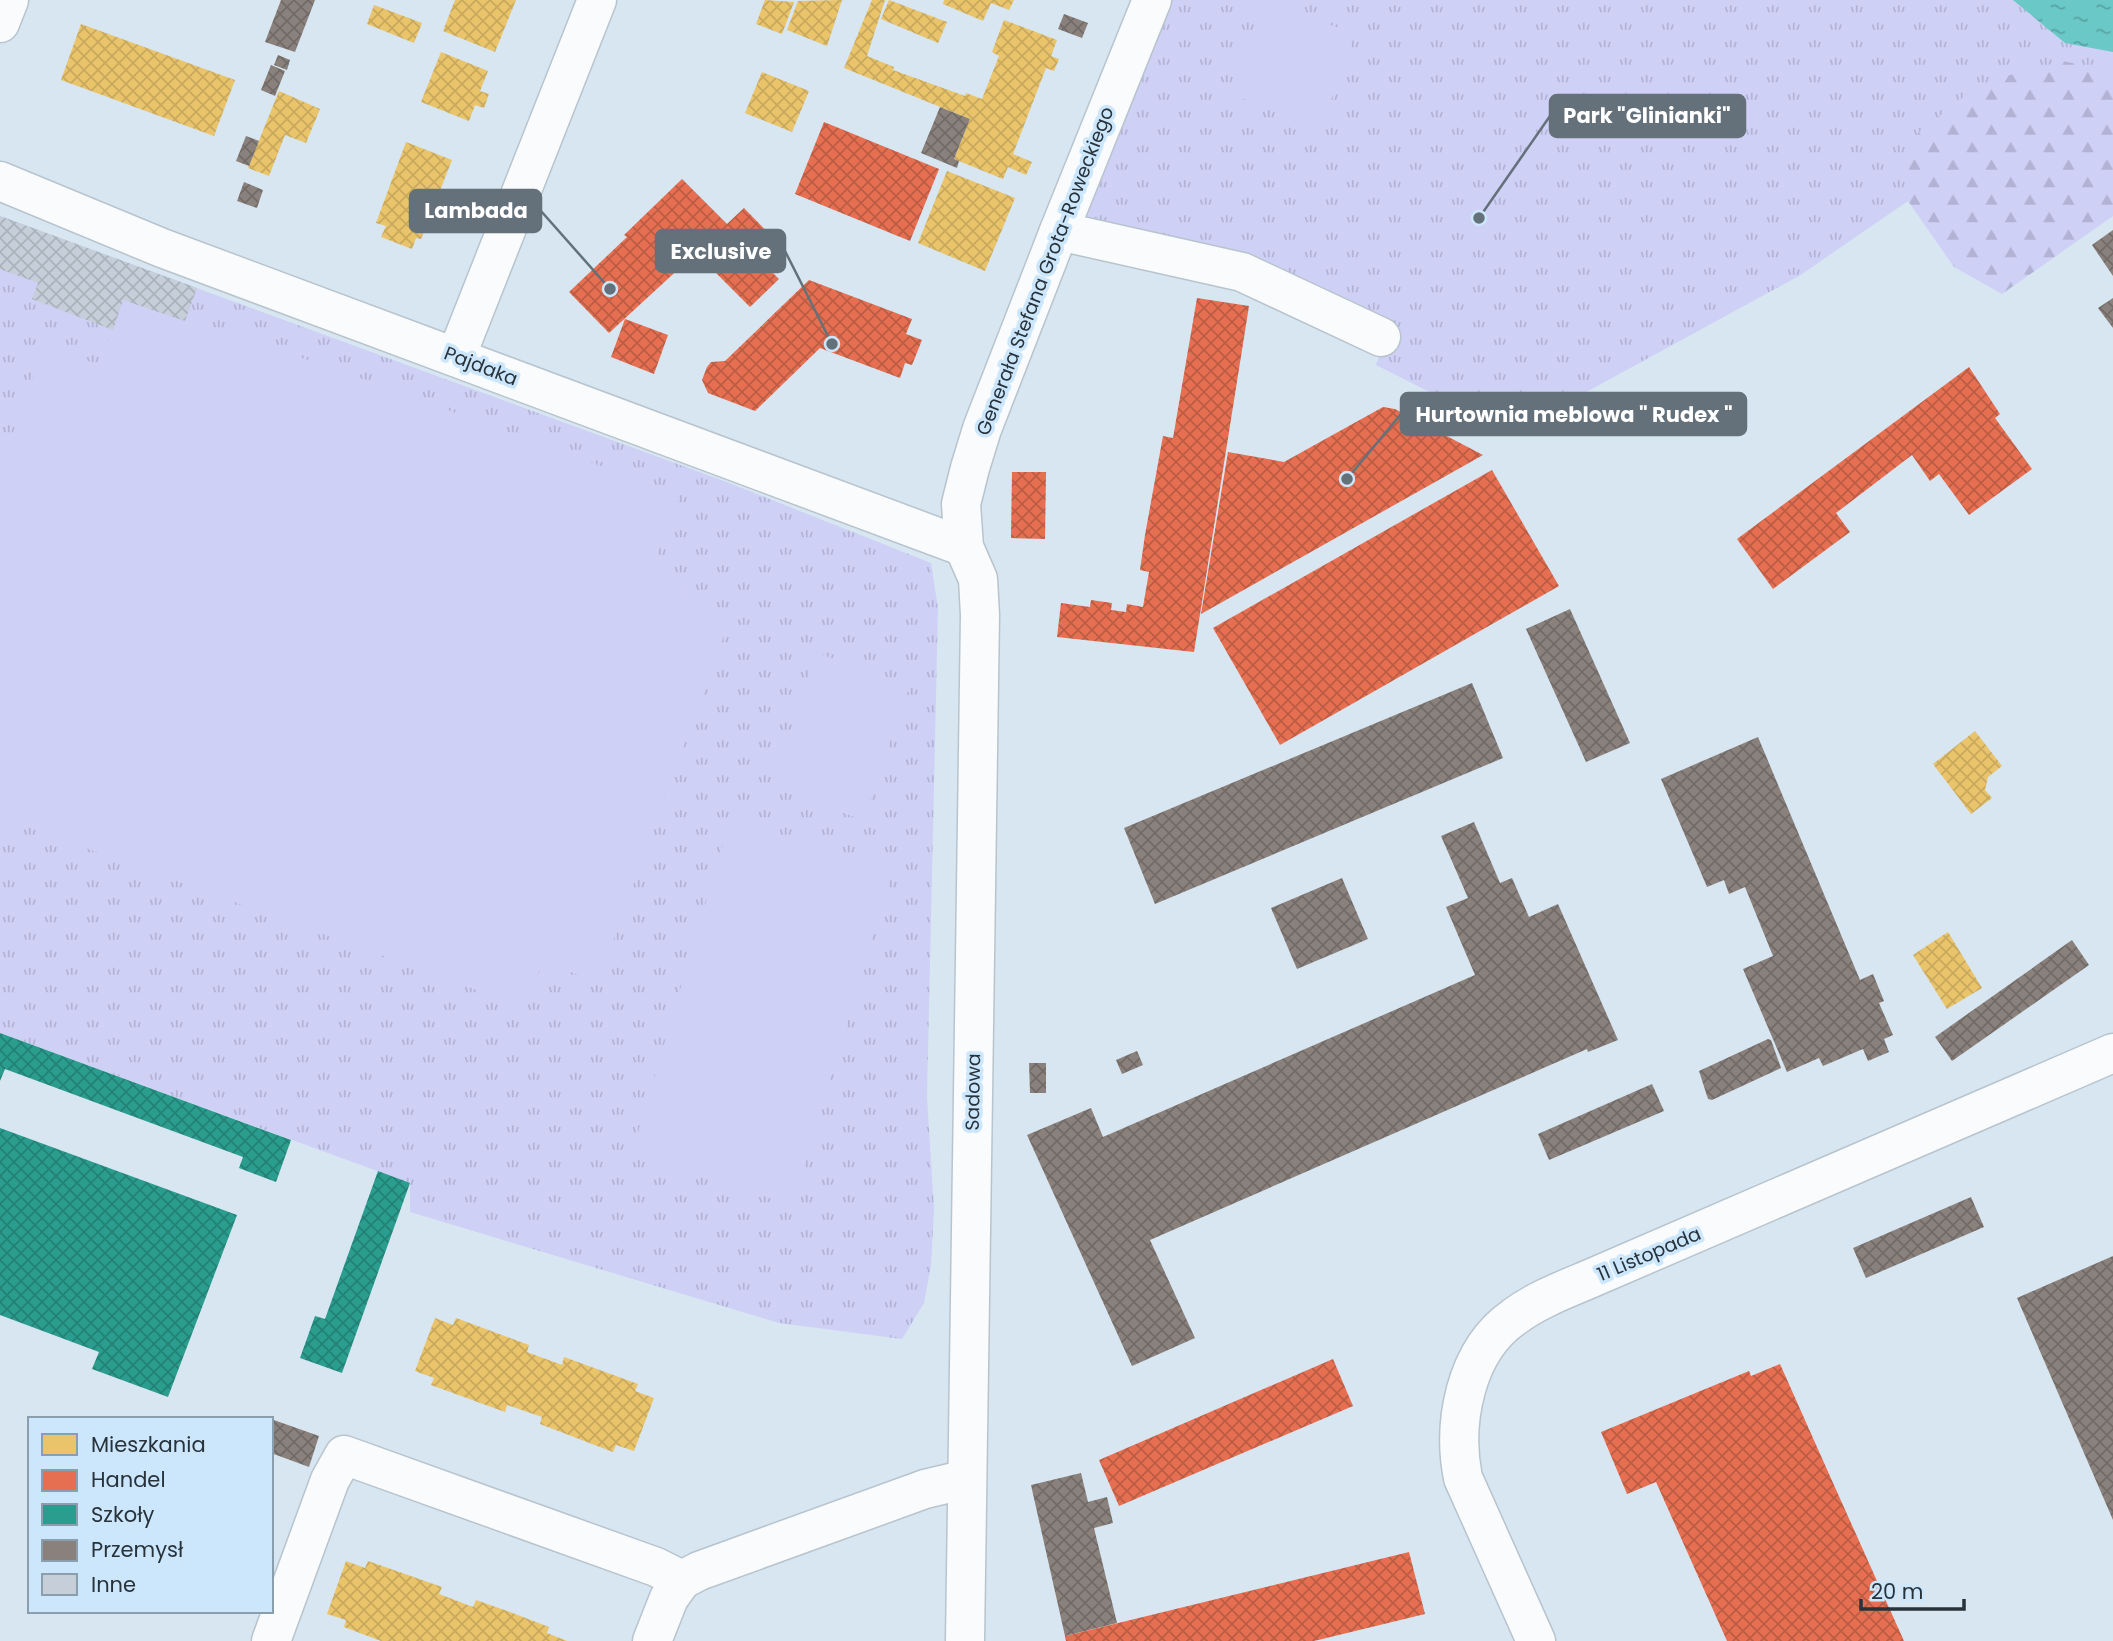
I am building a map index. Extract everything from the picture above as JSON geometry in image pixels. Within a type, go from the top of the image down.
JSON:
[{"type":"street","points":[[0,23],[9,0]]},
{"type":"street","points":[[456,357],[597,0]]},
{"type":"street","name":"Generała Stefana Grota-Roweckiego","points":[[964,547],[961,504],[982,429],[1152,0]]},
{"type":"street","name":"Pajdaka","points":[[0,181],[162,248],[964,547]]},
{"type":"street","points":[[1059,231],[1242,272],[1381,337]]},
{"type":"street","name":"Sadowa","points":[[964,547],[978,579],[980,615],[965,1641]]},
{"type":"street","name":"11 Listopada","points":[[1536,1641],[1464,1478],[1461,1465],[1459,1426],[1468,1382],[1481,1354],[1500,1328],[1538,1303],[1601,1274],[2113,1053]]},
{"type":"street","points":[[271,1641],[330,1480],[344,1455],[656,1567],[682,1580]]},
{"type":"street","points":[[652,1641],[669,1598],[682,1580],[699,1571],[925,1489],[967,1479]]},
{"type":"green space","points":[[1168,0],[2113,0],[2113,211],[1908,171],[1908,201],[1799,276],[1511,433],[1376,365],[1391,324],[1071,225]]},
{"type":"green space","points":[[1264,0],[1355,34],[1320,130],[1229,93]]},
{"type":"green space","points":[[2063,61],[2113,72],[2113,216],[2002,294],[1954,267],[1908,201],[1908,171],[1918,133],[1966,95],[2010,75]]},
{"type":"green space","points":[[0,216],[724,481],[931,563],[938,608],[927,1097],[934,1209],[931,1265],[924,1303],[902,1339],[779,1323],[410,1212],[410,1183],[0,1033]]},
{"type":"green space","points":[[123,300],[333,368],[680,495],[652,568],[688,581],[682,599],[731,616],[598,982],[543,962],[524,1007],[0,817],[0,468],[45,345],[99,365]]},
{"type":"green space","points":[[817,653],[910,685],[863,820],[771,787]]},
{"type":"green space","points":[[730,820],[893,869],[793,1205],[631,1156]]},
{"type":"water","points":[[2013,0],[2113,0],[2113,52],[2065,43]]},
{"type":"building: Mieszkania","points":[[455,0],[516,0],[495,52],[443,31]]},
{"type":"building: Mieszkania","points":[[765,0],[794,2],[782,34],[756,24]]},
{"type":"building: Mieszkania","points":[[842,0],[827,46],[787,30],[798,1]]},
{"type":"building: Mieszkania","points":[[872,0],[885,0],[867,56],[894,67],[893,70],[965,96],[966,93],[982,99],[999,56],[992,52],[1004,20],[1057,40],[1051,56],[1059,59],[1054,71],[1046,68],[1013,154],[1032,162],[1026,175],[1008,167],[1003,179],[954,159],[970,119],[844,68]]},
{"type":"building: Mieszkania","points":[[889,0],[947,22],[938,43],[881,19]]},
{"type":"building: Mieszkania","points":[[944,0],[1014,0],[1009,10],[991,3],[983,21],[943,4]]},
{"type":"building: Mieszkania","points":[[374,5],[422,23],[414,43],[367,24]]},
{"type":"building: Mieszkania","points":[[81,24],[235,80],[214,136],[61,80]]},
{"type":"building: Mieszkania","points":[[441,52],[488,71],[480,91],[489,94],[484,108],[475,105],[469,121],[421,102]]},
{"type":"building: Mieszkania","points":[[762,72],[809,91],[792,132],[745,113]]},
{"type":"building: Mieszkania","points":[[279,91],[320,109],[306,143],[285,135],[269,176],[248,168]]},
{"type":"building: Mieszkania","points":[[406,142],[452,160],[421,239],[416,238],[412,249],[381,237],[386,226],[376,223]]},
{"type":"building: Mieszkania","points":[[947,171],[1015,198],[985,271],[918,243]]},
{"type":"building: Mieszkania","points":[[1975,731],[2002,766],[1988,777],[1985,790],[1992,798],[1971,814],[1933,764]]},
{"type":"building: Mieszkania","points":[[1948,932],[1982,988],[1947,1009],[1913,955]]},
{"type":"building: Mieszkania","points":[[435,1318],[453,1325],[456,1318],[529,1345],[527,1352],[562,1365],[564,1357],[638,1384],[635,1391],[654,1398],[634,1451],[616,1445],[613,1452],[540,1424],[542,1417],[507,1405],[505,1412],[431,1385],[434,1378],[415,1371]]},
{"type":"building: Mieszkania","points":[[346,1561],[365,1568],[368,1561],[442,1587],[439,1594],[473,1607],[476,1600],[510,1612],[549,1627],[547,1633],[567,1641],[381,1641],[344,1627],[346,1620],[327,1614]]},
{"type":"building: Handel","points":[[824,122],[939,169],[910,241],[795,194]]},
{"type":"building: Handel","points":[[682,179],[727,224],[744,208],[785,250],[767,267],[779,279],[750,307],[696,253],[609,333],[569,292],[627,237],[624,235]]},
{"type":"building: Handel","points":[[809,280],[912,319],[906,334],[922,340],[912,365],[905,363],[900,378],[820,348],[755,411],[708,393],[702,380],[711,362],[725,361]]},
{"type":"building: Handel","points":[[1197,298],[1249,306],[1194,652],[1057,637],[1061,603],[1090,607],[1091,600],[1112,603],[1111,610],[1126,612],[1127,604],[1143,607],[1149,572],[1140,570],[1145,535],[1163,436],[1173,438]]},
{"type":"building: Handel","points":[[625,319],[668,335],[654,374],[611,357]]},
{"type":"building: Handel","points":[[1969,367],[2000,414],[1995,418],[2032,469],[1969,515],[1939,474],[1930,481],[1912,455],[1836,513],[1850,532],[1773,589],[1737,539]]},
{"type":"building: Handel","points":[[1383,407],[1395,409],[1483,455],[1201,614],[1228,452],[1284,462]]},
{"type":"building: Handel","points":[[1492,470],[1559,586],[1280,745],[1213,628]]},
{"type":"building: Handel","points":[[1012,472],[1046,472],[1045,539],[1011,538]]},
{"type":"building: Handel","points":[[1333,1359],[1353,1406],[1119,1506],[1099,1460]]},
{"type":"building: Handel","points":[[1780,1364],[1904,1641],[1727,1641],[1656,1482],[1627,1494],[1601,1432],[1749,1371],[1751,1376]]},
{"type":"building: Handel","points":[[1409,1552],[1425,1614],[1314,1641],[1066,1641],[1065,1636]]},
{"type":"building: Szkoły","points":[[0,1033],[291,1140],[276,1182],[239,1168],[243,1157],[5,1069],[0,1081]]},
{"type":"building: Szkoły","points":[[0,1128],[237,1215],[168,1397],[92,1369],[99,1352],[0,1315]]},
{"type":"building: Szkoły","points":[[378,1171],[410,1183],[342,1373],[300,1358],[315,1316],[325,1319]]},
{"type":"building: Przemysł","points":[[281,0],[315,0],[295,52],[265,42]]},
{"type":"building: Przemysł","points":[[1064,14],[1088,23],[1082,38],[1058,29]]},
{"type":"building: Przemysł","points":[[278,55],[290,60],[287,70],[274,65]]},
{"type":"building: Przemysł","points":[[271,65],[285,71],[275,96],[261,90]]},
{"type":"building: Przemysł","points":[[940,107],[970,119],[954,159],[959,161],[957,168],[921,153]]},
{"type":"building: Przemysł","points":[[246,136],[259,141],[249,166],[236,161]]},
{"type":"building: Przemysł","points":[[244,182],[263,190],[257,208],[237,201]]},
{"type":"building: Przemysł","points":[[2113,230],[2113,276],[2092,245]]},
{"type":"building: Przemysł","points":[[2113,298],[2113,328],[2098,308]]},
{"type":"building: Przemysł","points":[[1570,609],[1630,743],[1586,762],[1526,629]]},
{"type":"building: Przemysł","points":[[1472,683],[1503,758],[1155,904],[1124,828]]},
{"type":"building: Przemysł","points":[[1758,737],[1860,980],[1873,974],[1884,1001],[1879,1003],[1893,1035],[1884,1039],[1889,1052],[1868,1061],[1863,1049],[1823,1066],[1819,1058],[1787,1072],[1743,969],[1773,956],[1745,887],[1729,894],[1724,880],[1707,887],[1661,779]]},
{"type":"building: Przemysł","points":[[1474,822],[1500,883],[1512,878],[1529,917],[1558,904],[1618,1040],[1588,1052],[1587,1049],[1150,1240],[1195,1338],[1132,1366],[1027,1135],[1091,1108],[1103,1137],[1475,975],[1446,907],[1468,898],[1441,836]]},
{"type":"building: Przemysł","points":[[1342,878],[1368,939],[1297,969],[1271,908]]},
{"type":"building: Przemysł","points":[[2072,940],[2089,965],[1952,1061],[1935,1037]]},
{"type":"building: Przemysł","points":[[1768,1039],[1771,1040],[1781,1068],[1712,1100],[1708,1099],[1699,1071]]},
{"type":"building: Przemysł","points":[[1137,1051],[1143,1065],[1122,1074],[1116,1060]]},
{"type":"building: Przemysł","points":[[1029,1063],[1046,1063],[1046,1093],[1030,1093]]},
{"type":"building: Przemysł","points":[[1652,1084],[1664,1111],[1549,1160],[1538,1134]]},
{"type":"building: Przemysł","points":[[1971,1197],[1984,1227],[1866,1278],[1853,1248]]},
{"type":"building: Przemysł","points":[[2113,1256],[2113,1520],[2017,1298]]},
{"type":"building: Przemysł","points":[[273,1420],[319,1436],[309,1467],[273,1454]]},
{"type":"building: Przemysł","points":[[1081,1473],[1088,1502],[1107,1497],[1113,1523],[1094,1528],[1117,1623],[1065,1636],[1031,1485]]},
{"type":"building: Inne","points":[[0,216],[197,288],[185,321],[123,300],[113,330],[32,299],[38,283],[0,269]]},
{"type":"place","name":"Park \"Glinianki\"","points":[[1479,218]]},
{"type":"place","name":"Lambada","points":[[610,289]]},
{"type":"place","name":"Exclusive","points":[[832,344]]},
{"type":"place","name":"Hurtownia meblowa \" Rudex \"","points":[[1347,479]]}]
